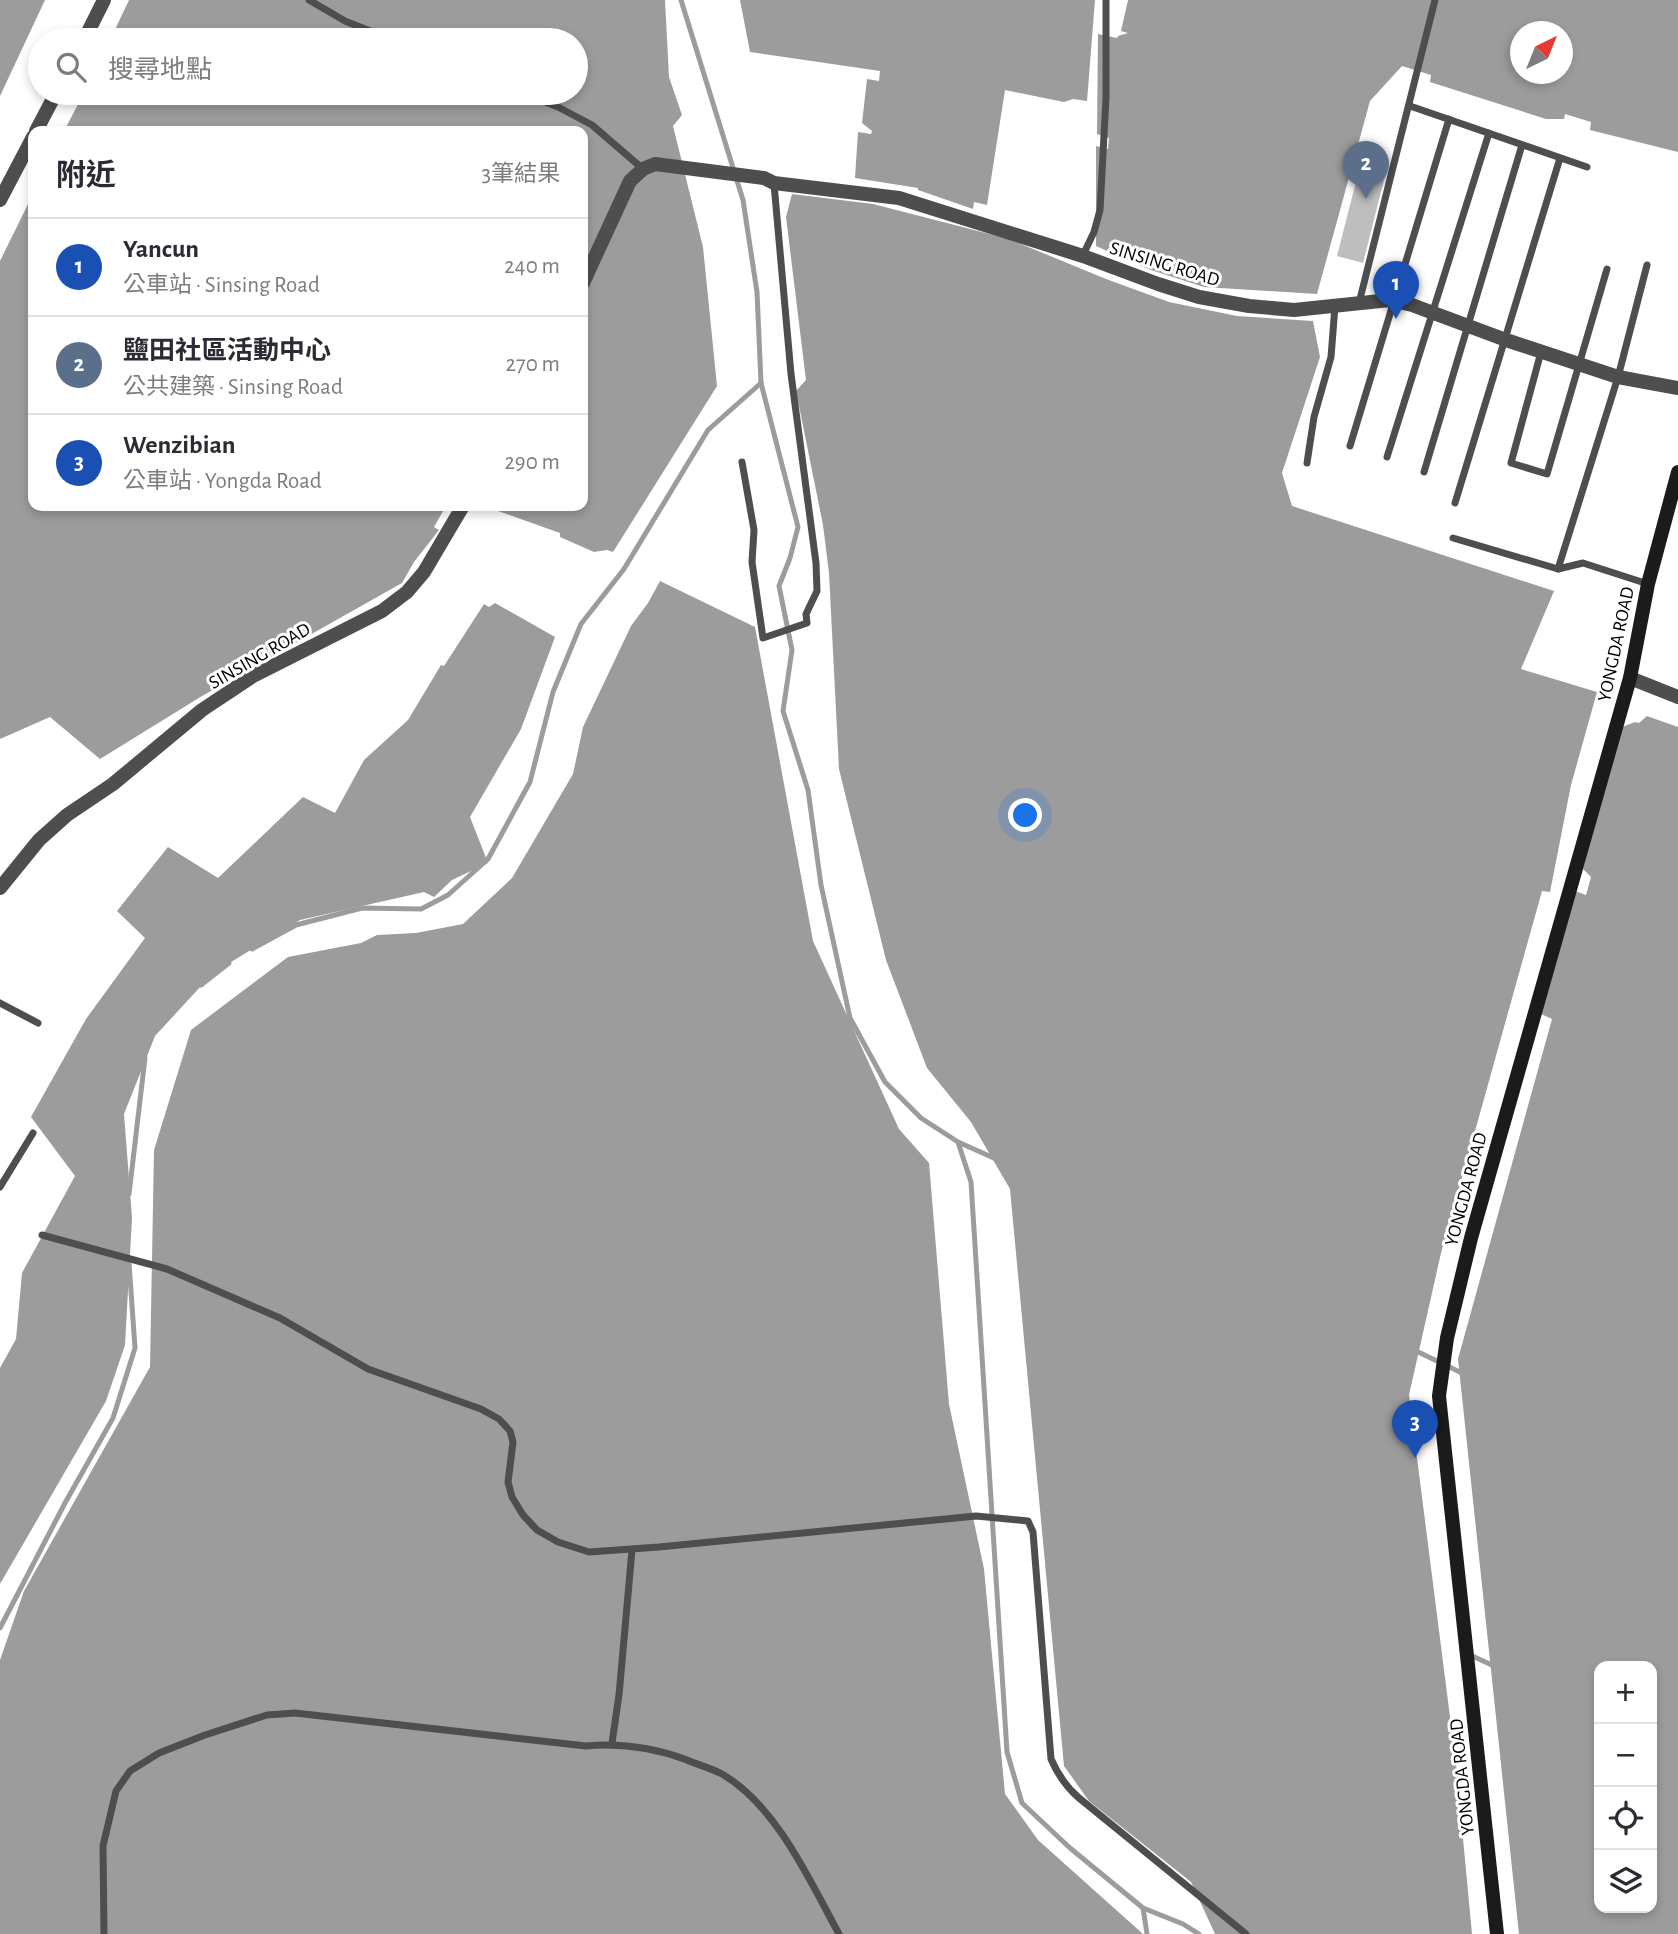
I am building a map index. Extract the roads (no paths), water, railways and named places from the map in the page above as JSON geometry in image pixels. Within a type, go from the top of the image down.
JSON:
[{"type":"street","points":[[90,28],[104,0]]},
{"type":"street","points":[[39,126],[50,105]]},
{"type":"street","points":[[0,200],[28,146]]},
{"type":"street","name":"SINSING ROAD","points":[[643,169],[655,164],[899,198],[1083,256],[1199,297],[1249,306],[1294,310],[1394,301],[1618,377],[1678,388]]},
{"type":"street","points":[[588,272],[630,181],[643,169]]},
{"type":"street","name":"YONGDA ROAD","points":[[1497,1934],[1439,1396],[1447,1338],[1471,1238],[1630,678],[1647,584],[1678,472]]},
{"type":"street","name":"SINSING ROAD","points":[[0,888],[39,840],[67,815],[113,784],[202,710],[253,676],[382,611],[407,592],[424,572],[460,511]]},
{"type":"street","points":[[1630,678],[1678,697]]},
{"type":"lane","points":[[309,0],[363,28]]},
{"type":"lane","points":[[1083,256],[1094,232],[1100,209],[1107,98],[1106,0]]},
{"type":"lane","points":[[1359,303],[1435,0]]},
{"type":"lane","points":[[553,105],[592,124],[643,169]]},
{"type":"lane","points":[[1410,106],[1587,167]]},
{"type":"lane","points":[[1350,446],[1449,119]]},
{"type":"lane","points":[[1387,457],[1489,133]]},
{"type":"lane","points":[[1424,472],[1522,145]]},
{"type":"lane","points":[[1455,503],[1560,158]]},
{"type":"lane","points":[[742,462],[754,530],[752,562],[763,638],[807,623],[806,614],[817,592],[816,563],[769,180]]},
{"type":"lane","points":[[1558,569],[1618,377],[1647,265]]},
{"type":"lane","points":[[1541,352],[1511,463],[1547,474],[1607,269]]},
{"type":"lane","points":[[1307,463],[1314,417],[1331,357],[1335,305]]},
{"type":"lane","points":[[1453,538],[1558,569],[1583,563],[1647,584]]},
{"type":"lane","points":[[0,1003],[38,1023]]},
{"type":"lane","points":[[0,1187],[33,1133]]},
{"type":"lane","points":[[42,1235],[167,1269],[280,1318],[368,1368],[481,1409],[499,1419],[510,1431],[513,1442],[508,1482],[512,1497],[523,1515],[537,1530],[558,1542],[589,1552],[976,1516],[1028,1521],[1033,1532],[1051,1759],[1056,1772],[1066,1787],[1246,1934]]},
{"type":"lane","points":[[612,1743],[632,1550]]},
{"type":"lane","points":[[104,1934],[103,1846],[116,1791],[130,1771],[159,1753],[205,1735],[267,1715],[295,1713],[586,1746],[612,1743],[669,1753],[722,1774],[746,1792],[772,1821],[796,1856],[839,1934]]},
{"type":"waterway","points":[[681,0],[743,200],[757,292],[761,383],[798,527],[779,586],[792,650],[783,711],[808,790],[821,885],[850,1018],[885,1082],[921,1118],[958,1142],[971,1182],[1007,1752],[1022,1803],[1070,1848],[1143,1908],[1183,1924],[1199,1934]]},
{"type":"waterway","points":[[252,949],[296,925],[362,908],[421,909],[448,895],[488,859],[530,782],[553,692],[581,624],[624,569],[708,430],[761,383]]},
{"type":"waterway","points":[[201,985],[229,963]]},
{"type":"waterway","points":[[129,1194],[145,1058]]},
{"type":"waterway","points":[[958,1142],[996,1159]]},
{"type":"waterway","points":[[0,1628],[113,1418],[135,1348],[129,1263]]},
{"type":"waterway","points":[[1412,1349],[1464,1374]]},
{"type":"waterway","points":[[1468,1654],[1494,1666]]},
{"type":"waterway","points":[[1143,1908],[1147,1934]]},
{"type":"place","name":"鹽田社區活動中心","points":[[1366,199]]},
{"type":"place","name":"Yancun","points":[[1396,319]]},
{"type":"place","name":"Wenzibian","points":[[1415,1458]]}]
